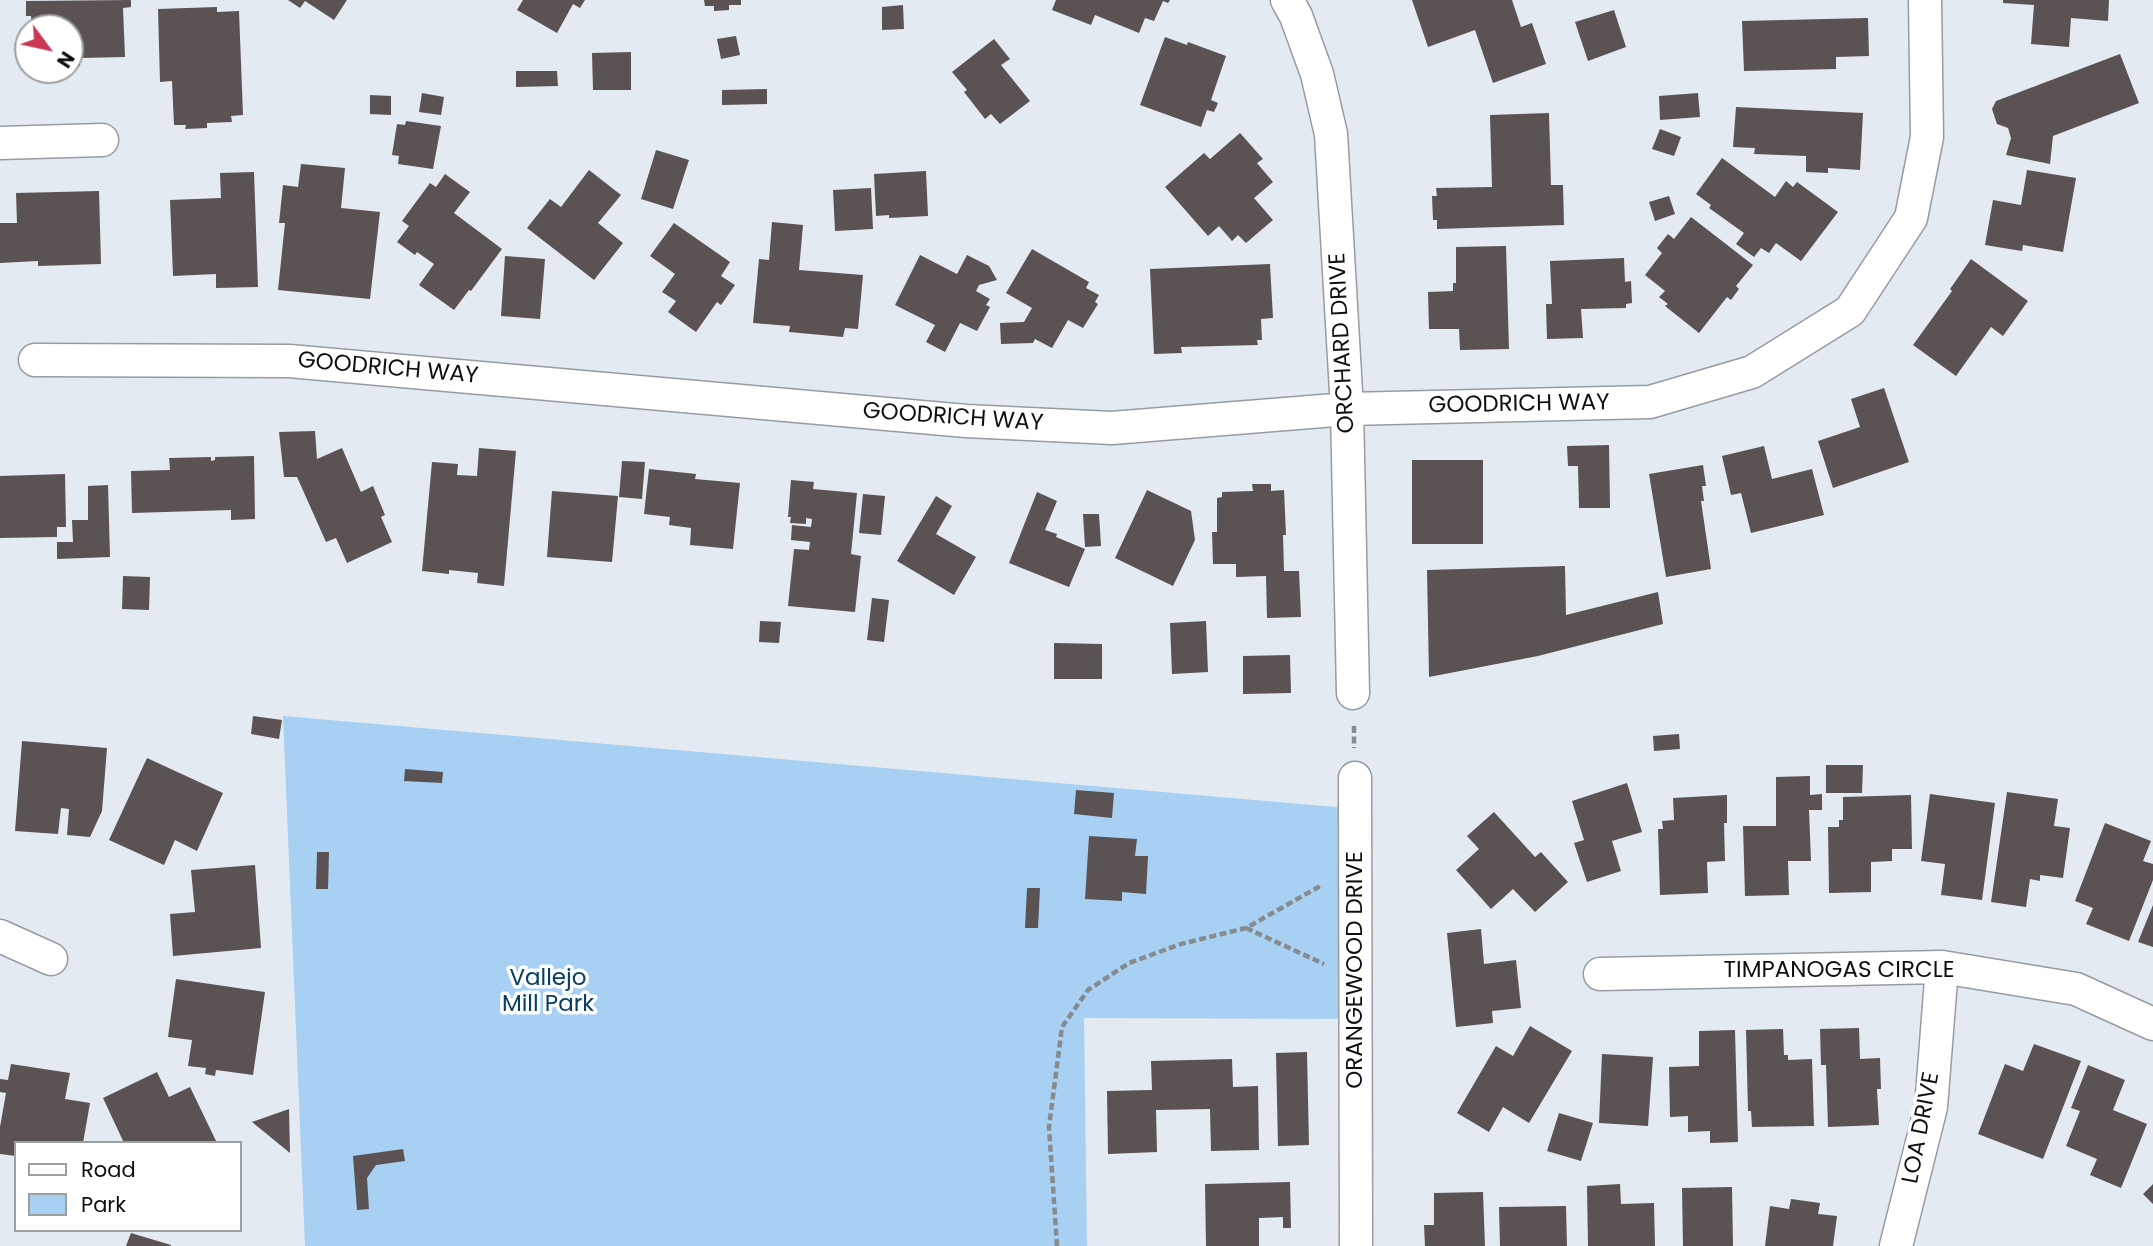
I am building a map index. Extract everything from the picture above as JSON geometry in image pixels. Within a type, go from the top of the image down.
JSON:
[{"type":"street","name":"ORCHARD DRIVE","points":[[1287,0],[1296,16],[1317,74],[1331,134],[1348,409],[1353,693]]},
{"type":"street","name":"GOODRICH WAY","points":[[36,360],[289,360],[965,421],[1112,428],[1348,409],[1650,401],[1752,372],[1850,311],[1911,218],[1927,137],[1925,0]]},
{"type":"street","points":[[0,143],[102,140]]},
{"type":"street","name":"ORANGEWOOD DRIVE","points":[[1355,778],[1356,1246]]},
{"type":"street","points":[[0,936],[51,959]]},
{"type":"street","name":"TIMPANOGAS CIRCLE","points":[[1600,974],[1942,967],[2076,989],[2153,1024]]},
{"type":"street","name":"LOA DRIVE","points":[[1896,1246],[1931,1107],[1942,967]]},
{"type":"path","points":[[1353,693],[1355,778]]},
{"type":"path","points":[[1057,1246],[1049,1126],[1062,1027],[1088,990],[1129,963],[1181,944],[1246,928],[1315,889]]},
{"type":"path","points":[[1246,928],[1317,959]]},
{"type":"green space","name":"Vallejo Mill Park","points":[[283,716],[1347,808],[1344,1019],[1084,1018],[1087,1246],[305,1246]]},
{"type":"building","points":[[131,0],[131,7],[123,8],[125,57],[84,58],[84,14],[26,14],[26,1]]},
{"type":"building","points":[[288,0],[347,0],[334,20],[305,1],[300,8]]},
{"type":"building","points":[[523,0],[585,0],[580,8],[573,4],[557,33],[517,10]]},
{"type":"building","points":[[704,0],[741,0],[741,5],[729,5],[729,10],[714,11],[714,6],[705,6]]},
{"type":"building","points":[[1056,0],[1170,0],[1168,3],[1163,1],[1154,21],[1145,18],[1139,33],[1095,15],[1091,25],[1052,10]]},
{"type":"building","points":[[1412,0],[1512,0],[1521,27],[1532,23],[1546,64],[1493,83],[1475,30],[1428,47]]},
{"type":"building","points":[[2003,0],[2109,0],[2108,21],[2071,18],[2069,47],[2031,44],[2034,5],[2003,3]]},
{"type":"building","points":[[903,5],[904,29],[882,30],[882,7]]},
{"type":"building","points":[[217,7],[217,12],[239,11],[243,115],[231,116],[232,122],[207,123],[207,128],[185,129],[186,125],[174,125],[172,81],[160,82],[158,9]]},
{"type":"building","points":[[1614,10],[1626,47],[1588,61],[1575,22]]},
{"type":"building","points":[[1868,18],[1869,56],[1836,57],[1836,69],[1744,71],[1742,21]]},
{"type":"building","points":[[736,36],[740,55],[721,59],[717,39]]},
{"type":"building","points":[[1165,37],[1226,56],[1211,100],[1218,103],[1214,112],[1207,110],[1201,127],[1140,105]]},
{"type":"building","points":[[994,39],[1010,59],[1001,65],[1030,101],[1000,124],[991,114],[985,119],[952,72]]},
{"type":"building","points":[[631,52],[631,90],[593,90],[592,53]]},
{"type":"building","points":[[2120,54],[2139,103],[2053,136],[2050,164],[2006,155],[2011,138],[2008,128],[1997,124],[1992,109],[1996,101]]},
{"type":"building","points":[[516,71],[557,71],[558,86],[516,87]]},
{"type":"building","points":[[767,89],[767,104],[722,105],[722,90]]},
{"type":"building","points":[[422,93],[444,97],[441,115],[419,112]]},
{"type":"building","points":[[1698,93],[1700,117],[1660,120],[1659,96]]},
{"type":"building","points":[[370,95],[391,96],[391,115],[370,114]]},
{"type":"building","points":[[1736,107],[1863,113],[1860,170],[1828,168],[1828,173],[1806,172],[1806,156],[1754,154],[1755,148],[1733,147]]},
{"type":"building","points":[[1549,113],[1551,185],[1563,185],[1564,225],[1437,229],[1437,220],[1433,220],[1432,196],[1437,196],[1436,188],[1492,187],[1490,115]]},
{"type":"building","points":[[406,121],[441,126],[433,169],[398,164],[399,156],[392,155],[397,124],[405,125]]},
{"type":"building","points":[[1660,129],[1681,137],[1674,156],[1652,149]]},
{"type":"building","points":[[1240,133],[1263,159],[1257,163],[1273,182],[1254,198],[1273,220],[1246,243],[1238,235],[1232,241],[1219,226],[1208,236],[1165,187],[1204,153],[1210,159]]},
{"type":"building","points":[[656,150],[689,160],[673,209],[641,199]]},
{"type":"building","points":[[1722,158],[1775,197],[1786,181],[1793,187],[1797,182],[1838,212],[1801,261],[1776,243],[1769,253],[1761,248],[1754,257],[1736,244],[1744,233],[1709,208],[1711,205],[1696,194]]},
{"type":"building","points":[[301,164],[345,168],[341,208],[380,212],[370,299],[278,290],[285,223],[279,223],[283,185],[298,187]]},
{"type":"building","points":[[589,170],[621,195],[598,223],[623,243],[594,280],[527,228],[550,199],[561,207]]},
{"type":"building","points":[[2027,170],[2076,178],[2063,252],[2023,245],[2022,251],[1985,245],[1993,200],[2021,205]]},
{"type":"building","points":[[926,171],[928,216],[876,216],[874,174]]},
{"type":"building","points":[[254,172],[258,287],[216,288],[216,274],[173,276],[170,200],[221,198],[220,173]]},
{"type":"building","points":[[445,174],[470,192],[454,213],[502,249],[454,310],[419,285],[434,264],[397,242],[409,226],[402,221],[430,183],[436,187]]},
{"type":"building","points":[[871,188],[873,229],[835,231],[833,190]]},
{"type":"building","points":[[99,191],[101,264],[38,266],[38,261],[0,263],[0,223],[17,223],[16,193]]},
{"type":"building","points":[[1669,196],[1675,214],[1655,221],[1649,202]]},
{"type":"building","points":[[1691,217],[1753,265],[1736,286],[1739,289],[1731,300],[1727,297],[1699,333],[1665,306],[1668,304],[1659,297],[1665,291],[1645,275],[1662,253],[1657,248],[1668,234],[1674,239]]},
{"type":"building","points":[[772,222],[803,225],[799,270],[863,275],[858,329],[845,328],[843,337],[789,332],[790,326],[753,323],[759,259],[769,260]]},
{"type":"building","points":[[674,223],[730,262],[721,276],[735,285],[721,305],[717,302],[696,332],[668,312],[676,301],[662,292],[675,274],[650,256]]},
{"type":"building","points":[[1506,246],[1509,349],[1460,350],[1459,329],[1429,329],[1428,292],[1453,291],[1453,283],[1456,283],[1456,247]]},
{"type":"building","points":[[1032,249],[1089,282],[1086,288],[1099,295],[1095,302],[1098,304],[1083,328],[1068,320],[1052,348],[1035,339],[1033,343],[1001,344],[1000,323],[1024,322],[1032,308],[1006,293]]},
{"type":"building","points":[[920,255],[957,274],[967,255],[989,266],[997,280],[979,285],[976,291],[990,299],[986,305],[990,307],[977,331],[960,323],[945,352],[926,342],[935,325],[895,305]]},
{"type":"building","points":[[505,256],[545,259],[540,319],[501,316]]},
{"type":"building","points":[[1624,258],[1625,282],[1631,281],[1632,303],[1626,304],[1626,308],[1581,309],[1583,338],[1547,339],[1546,304],[1552,304],[1550,261]]},
{"type":"building","points":[[1971,259],[2028,301],[2003,336],[1991,327],[1956,376],[1913,345],[1952,291],[1950,289]]},
{"type":"building","points":[[1270,264],[1273,318],[1261,319],[1262,340],[1257,340],[1258,345],[1181,347],[1182,353],[1154,354],[1150,269]]},
{"type":"building","points":[[1884,388],[1909,462],[1833,488],[1818,441],[1860,427],[1851,399]]},
{"type":"building","points":[[315,431],[317,459],[342,448],[361,492],[373,486],[385,515],[381,517],[392,542],[347,563],[336,538],[326,542],[297,477],[284,477],[279,432]]},
{"type":"building","points":[[1609,445],[1610,508],[1579,508],[1578,466],[1568,466],[1567,446]]},
{"type":"building","points":[[1764,446],[1772,479],[1812,469],[1824,515],[1751,533],[1741,493],[1731,495],[1722,456]]},
{"type":"building","points":[[479,448],[516,451],[504,586],[477,583],[478,573],[422,571],[432,462],[458,464],[457,475],[477,476]]},
{"type":"building","points":[[254,456],[255,519],[231,520],[231,510],[132,513],[131,471],[170,470],[169,458],[211,457],[211,461],[215,460],[215,457]]},
{"type":"building","points":[[1412,460],[1483,460],[1483,544],[1412,544]]},
{"type":"building","points":[[622,461],[645,462],[642,499],[619,497]]},
{"type":"building","points":[[1703,465],[1706,486],[1702,486],[1704,501],[1701,501],[1711,569],[1666,577],[1649,474]]},
{"type":"building","points":[[649,469],[696,474],[695,479],[740,483],[733,549],[690,545],[691,528],[669,525],[670,517],[644,514]]},
{"type":"building","points":[[65,474],[66,527],[57,527],[57,537],[0,538],[0,476]]},
{"type":"building","points":[[791,480],[814,482],[813,489],[857,493],[851,554],[861,556],[855,612],[788,606],[794,549],[809,550],[810,542],[791,540],[792,525],[811,527],[812,519],[806,518],[806,524],[790,523],[791,517],[788,517]]},
{"type":"building","points":[[1252,484],[1271,484],[1271,491],[1284,490],[1284,571],[1299,571],[1301,617],[1267,618],[1266,576],[1236,577],[1236,564],[1213,564],[1212,532],[1217,532],[1217,498],[1222,497],[1222,492],[1253,491]]},
{"type":"building","points":[[108,485],[110,557],[57,559],[57,542],[73,542],[72,520],[88,520],[88,486]]},
{"type":"building","points":[[1147,490],[1191,511],[1195,540],[1173,586],[1115,558]]},
{"type":"building","points":[[552,491],[618,496],[612,562],[547,557]]},
{"type":"building","points":[[1037,492],[1057,501],[1045,530],[1085,549],[1069,587],[1009,563]]},
{"type":"building","points":[[863,494],[885,496],[881,535],[859,533]]},
{"type":"building","points":[[936,496],[952,506],[936,534],[976,557],[954,595],[897,561]]},
{"type":"building","points":[[1083,514],[1099,514],[1101,546],[1085,547]]},
{"type":"building","points":[[1565,566],[1566,615],[1658,592],[1663,624],[1538,656],[1429,677],[1427,570]]},
{"type":"building","points":[[123,576],[150,577],[149,610],[122,609]]},
{"type":"building","points":[[872,598],[889,600],[884,642],[867,640]]},
{"type":"building","points":[[760,621],[781,622],[779,643],[759,642]]},
{"type":"building","points":[[1206,621],[1208,672],[1172,674],[1170,623]]},
{"type":"building","points":[[1054,643],[1102,644],[1102,679],[1054,679]]},
{"type":"building","points":[[1290,655],[1291,693],[1243,694],[1243,656]]},
{"type":"building","points":[[253,716],[282,720],[279,739],[251,734]]},
{"type":"building","points":[[1679,734],[1680,749],[1654,751],[1653,736]]},
{"type":"building","points":[[22,741],[107,748],[102,811],[90,837],[67,835],[69,809],[61,808],[58,834],[15,831]]},
{"type":"building","points":[[147,758],[223,793],[197,851],[175,840],[164,865],[109,840]]},
{"type":"building","points":[[1826,765],[1863,765],[1862,793],[1826,793]]},
{"type":"building","points":[[405,769],[443,772],[442,783],[404,781]]},
{"type":"building","points":[[1810,776],[1810,795],[1822,794],[1822,810],[1809,810],[1811,861],[1788,861],[1789,895],[1745,896],[1743,826],[1776,826],[1776,777]]},
{"type":"building","points":[[1627,783],[1642,832],[1612,841],[1621,871],[1587,882],[1574,843],[1584,840],[1572,801]]},
{"type":"building","points":[[1076,790],[1114,793],[1112,818],[1074,814]]},
{"type":"building","points":[[2007,792],[2058,799],[2054,826],[2070,828],[2063,878],[2040,875],[2040,881],[2030,879],[2026,907],[1991,902]]},
{"type":"building","points":[[1930,794],[1995,803],[1982,900],[1941,895],[1945,864],[1921,861]]},
{"type":"building","points":[[1727,795],[1727,823],[1724,823],[1725,861],[1707,862],[1708,893],[1660,895],[1658,829],[1663,829],[1662,821],[1674,820],[1673,798]]},
{"type":"building","points":[[1911,795],[1912,849],[1892,849],[1892,861],[1871,862],[1871,892],[1829,893],[1828,827],[1839,827],[1839,820],[1843,820],[1843,797]]},
{"type":"building","points":[[1494,812],[1535,857],[1541,852],[1568,882],[1535,912],[1513,889],[1491,909],[1456,870],[1479,849],[1467,836]]},
{"type":"building","points":[[2105,823],[2151,841],[2143,861],[2153,864],[2153,880],[2129,941],[2086,924],[2093,908],[2075,901]]},
{"type":"building","points":[[1089,836],[1137,839],[1135,856],[1148,856],[1146,894],[1122,892],[1122,901],[1085,899]]},
{"type":"building","points":[[317,852],[329,852],[328,889],[316,889]]},
{"type":"building","points":[[255,865],[261,948],[173,956],[170,914],[195,912],[191,870]]},
{"type":"building","points":[[1027,888],[1040,888],[1038,928],[1025,928]]},
{"type":"building","points":[[2153,905],[2153,947],[2138,942]]},
{"type":"building","points":[[1481,929],[1484,964],[1516,960],[1521,1008],[1492,1011],[1493,1023],[1456,1027],[1447,933]]},
{"type":"building","points":[[176,979],[265,992],[253,1075],[216,1070],[215,1076],[205,1074],[206,1068],[188,1066],[192,1040],[168,1037]]},
{"type":"building","points":[[1530,1026],[1572,1051],[1529,1123],[1503,1107],[1489,1132],[1457,1113],[1496,1046],[1513,1056]]},
{"type":"building","points":[[1859,1028],[1860,1059],[1880,1058],[1881,1089],[1877,1089],[1879,1125],[1828,1127],[1826,1065],[1821,1065],[1820,1029]]},
{"type":"building","points":[[1783,1029],[1784,1055],[1788,1055],[1788,1060],[1812,1059],[1814,1126],[1752,1127],[1751,1111],[1748,1111],[1746,1030]]},
{"type":"building","points":[[1735,1030],[1738,1142],[1710,1143],[1710,1131],[1688,1132],[1688,1116],[1670,1117],[1669,1067],[1699,1066],[1699,1031]]},
{"type":"building","points":[[2034,1044],[2081,1061],[2043,1159],[1978,1134],[2005,1064],[2023,1071]]},
{"type":"building","points":[[1307,1052],[1309,1145],[1278,1146],[1276,1053]]},
{"type":"building","points":[[1602,1054],[1653,1057],[1648,1126],[1599,1123]]},
{"type":"building","points":[[1232,1059],[1233,1087],[1258,1086],[1259,1150],[1211,1151],[1210,1109],[1156,1110],[1157,1152],[1108,1154],[1107,1091],[1152,1090],[1151,1061]]},
{"type":"building","points":[[11,1064],[70,1073],[65,1099],[90,1103],[83,1141],[14,1141],[14,1156],[0,1154],[0,1127],[6,1093],[0,1092],[0,1079],[8,1080]]},
{"type":"building","points":[[2088,1065],[2125,1080],[2113,1110],[2147,1124],[2121,1188],[2090,1175],[2097,1159],[2066,1146],[2080,1111],[2071,1108]]},
{"type":"building","points":[[157,1072],[169,1097],[190,1087],[216,1141],[123,1141],[103,1098]]},
{"type":"building","points":[[289,1109],[290,1153],[252,1122]]},
{"type":"building","points":[[1559,1113],[1593,1123],[1581,1161],[1547,1151]]},
{"type":"building","points":[[403,1149],[405,1161],[376,1165],[367,1178],[369,1209],[357,1210],[353,1156]]},
{"type":"building","points":[[1290,1182],[1291,1228],[1283,1228],[1283,1217],[1259,1218],[1259,1246],[1206,1246],[1205,1184]]},
{"type":"building","points":[[1620,1184],[1621,1204],[1654,1203],[1655,1246],[1588,1246],[1587,1186]]},
{"type":"building","points":[[2153,1184],[2153,1204],[2143,1194]]},
{"type":"building","points":[[1732,1187],[1733,1246],[1683,1246],[1682,1188]]},
{"type":"building","points":[[1483,1192],[1485,1246],[1425,1246],[1424,1225],[1434,1225],[1434,1193]]},
{"type":"building","points":[[1791,1199],[1820,1203],[1818,1214],[1837,1216],[1833,1246],[1765,1246],[1770,1206],[1789,1209]]},
{"type":"building","points":[[1566,1206],[1567,1246],[1500,1246],[1499,1207]]},
{"type":"building","points":[[131,1233],[171,1245],[171,1246],[126,1246]]}]
